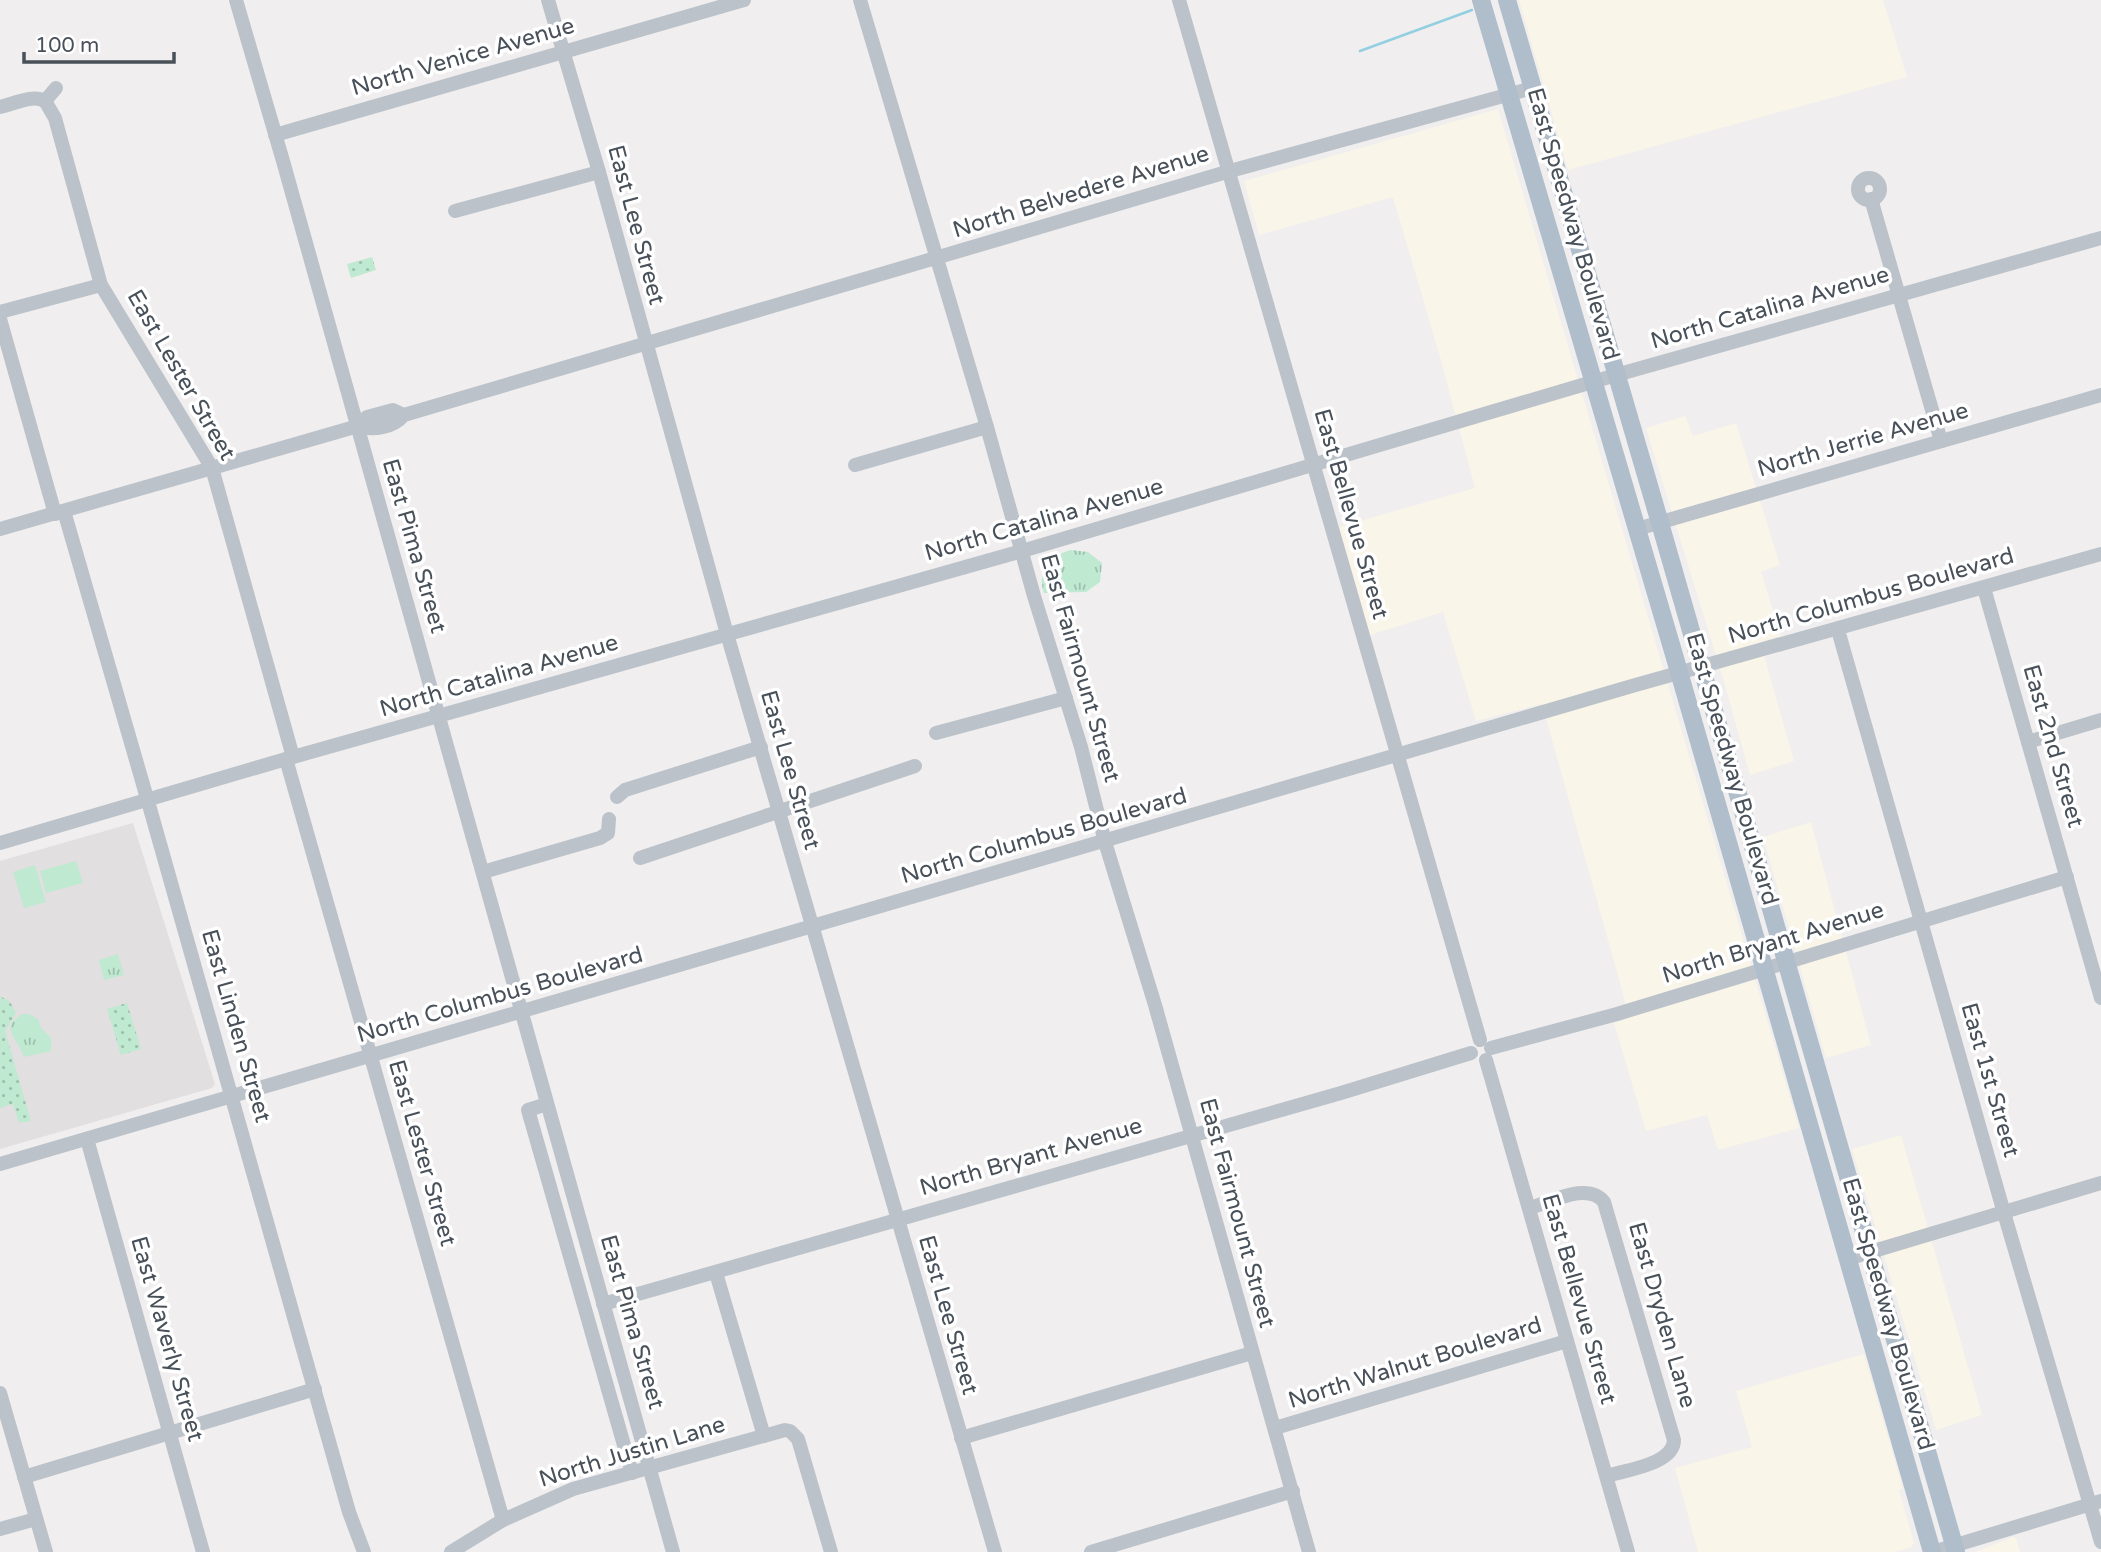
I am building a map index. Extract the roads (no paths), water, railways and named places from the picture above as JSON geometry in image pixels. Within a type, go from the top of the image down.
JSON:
[{"type":"main road","name":"East Speedway Boulevard","points":[[1481,0],[1933,1552]]},
{"type":"main road","name":"East Speedway Boulevard","points":[[1507,0],[1954,1549]]},
{"type":"street","name":"East Pima Street","points":[[236,0],[673,1552]]},
{"type":"street","name":"East Lee Street","points":[[548,0],[599,172],[727,634],[995,1552]]},
{"type":"street","name":"North Venice Avenue","points":[[275,135],[564,51],[699,6],[744,0]]},
{"type":"street","name":"East Fairmount Street","points":[[860,0],[1066,698],[1309,1552]]},
{"type":"street","name":"East Bellevue Street","points":[[1179,0],[1312,465],[1485,1049],[1628,1552]]},
{"type":"street","points":[[0,107],[30,99],[39,98],[45,101],[56,88]]},
{"type":"street","name":"North Belvedere Avenue","points":[[358,426],[367,417],[393,410],[404,415],[1230,171],[1532,88]]},
{"type":"street","name":"East Lester Street","points":[[45,101],[55,118],[101,285],[212,468],[369,1056],[503,1520]]},
{"type":"street","points":[[455,211],[599,172]]},
{"type":"street","points":[[1871,199],[1941,441]]},
{"type":"street","name":"North Catalina Avenue","points":[[0,843],[290,758],[1023,551],[1616,375],[2101,238]]},
{"type":"street","points":[[0,312],[101,285]]},
{"type":"street","name":"East Linden Street","points":[[0,319],[148,800],[349,1512],[364,1552]]},
{"type":"street","name":"North Jerrie Avenue","points":[[1637,529],[2101,395]]},
{"type":"street","points":[[0,529],[358,426]]},
{"type":"street","points":[[855,465],[987,427]]},
{"type":"street","name":"North Columbus Boulevard","points":[[0,1164],[1701,667],[2101,554]]},
{"type":"street","name":"East 2nd Street","points":[[1984,588],[2101,998]]},
{"type":"street","name":"East 1st Street","points":[[1838,630],[2004,1213],[2096,1502],[2101,1542]]},
{"type":"street","points":[[936,733],[1066,698]]},
{"type":"street","points":[[2028,742],[2101,720]]},
{"type":"street","points":[[617,797],[625,790],[761,747]]},
{"type":"street","points":[[640,858],[915,766]]},
{"type":"street","points":[[482,872],[600,838],[608,833],[609,819]]},
{"type":"street","name":"North Bryant Avenue","points":[[603,1304],[1342,1093],[1471,1053],[1473,1045],[1485,1049],[1617,1014],[2067,877]]},
{"type":"street","name":"East Pima Street","points":[[547,1104],[528,1110],[632,1472]]},
{"type":"street","name":"East Waverly Street","points":[[87,1139],[203,1552]]},
{"type":"street","points":[[1847,1259],[2101,1183]]},
{"type":"street","name":"East Dryden Lane","points":[[1530,1208],[1581,1192],[1596,1194],[1604,1202],[1671,1427],[1674,1445],[1666,1457],[1607,1476]]},
{"type":"street","points":[[716,1273],[764,1436]]},
{"type":"street","name":"North Walnut Boulevard","points":[[1275,1428],[1567,1341]]},
{"type":"street","points":[[961,1438],[1252,1353]]},
{"type":"street","points":[[24,1477],[315,1389]]},
{"type":"street","points":[[0,1393],[46,1552]]},
{"type":"street","name":"North Justin Lane","points":[[451,1552],[503,1520],[573,1489],[785,1430],[793,1433],[801,1448],[831,1552]]},
{"type":"street","points":[[1091,1552],[1293,1491]]},
{"type":"street","points":[[1933,1552],[1954,1549],[2096,1502]]},
{"type":"street","points":[[0,1529],[36,1519]]},
{"type":"waterway","points":[[1360,51],[1472,10]]}]
